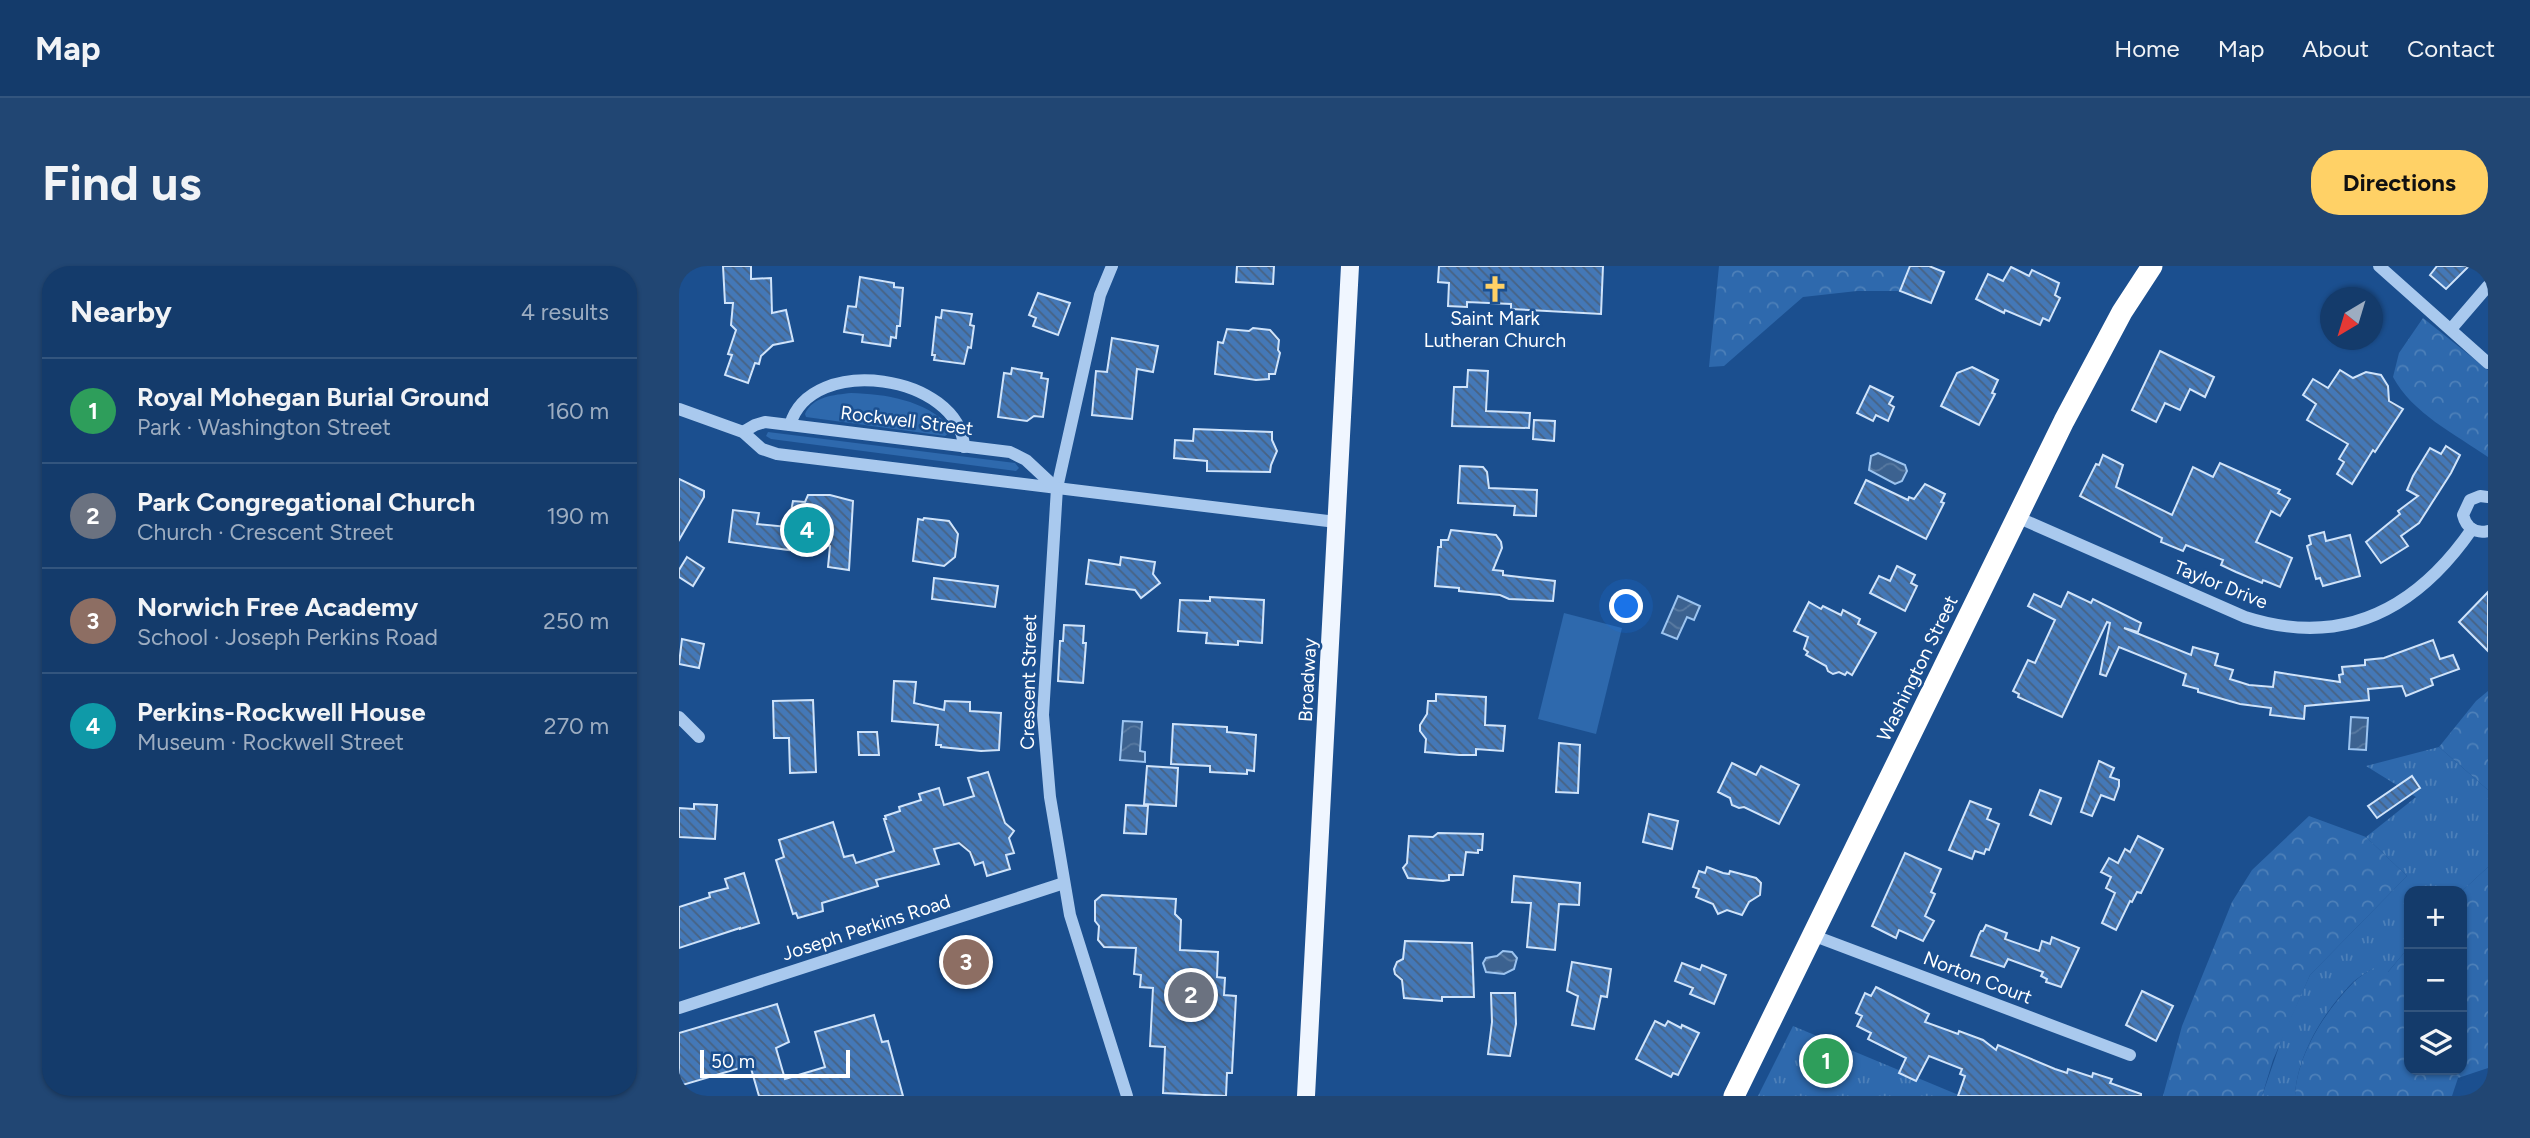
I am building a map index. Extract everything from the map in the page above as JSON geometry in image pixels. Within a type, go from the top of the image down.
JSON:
[{"type":"highway","name":"Washington Street","points":[[1734,1096],[2099,354],[2152,266]]},
{"type":"main road","name":"Broadway","points":[[1306,1096],[1350,266]]},
{"type":"street","name":"Crescent Street","points":[[1112,266],[1100,295],[1056,488],[1043,715],[1050,797],[1064,883],[1075,933],[1126,1096]]},
{"type":"street","points":[[2379,266],[2488,363]]},
{"type":"street","points":[[2451,330],[2488,286]]},
{"type":"street","points":[[790,425],[796,410],[816,391],[852,382],[883,381],[905,387],[942,406],[958,422],[964,447]]},
{"type":"street","points":[[679,409],[743,432],[762,449],[777,454],[1336,522]]},
{"type":"street","name":"Rockwell Street","points":[[743,432],[759,423],[790,425],[1017,455],[1056,488]]},
{"type":"street","points":[[2488,497],[2474,497],[2466,504],[2463,515],[2472,529],[2478,532],[2488,531]]},
{"type":"street","name":"Taylor Drive","points":[[2017,517],[2245,617],[2270,624],[2319,628],[2368,617],[2401,602],[2442,569],[2472,529]]},
{"type":"street","points":[[679,717],[699,737]]},
{"type":"street","name":"Joseph Perkins Road","points":[[679,1008],[1064,883]]},
{"type":"street","name":"Norton Court","points":[[1812,935],[2130,1055]]},
{"type":"green space","points":[[1719,266],[1910,266],[1900,291],[1857,291],[1803,297],[1724,366],[1709,367]]},
{"type":"green space","points":[[2423,318],[2488,370],[2488,457],[2423,412],[2401,390],[2393,377],[2399,353]]},
{"type":"green space","points":[[851,393],[891,397],[916,404],[940,417],[950,426],[950,432],[945,436],[806,417],[805,414],[813,403],[831,396]]},
{"type":"green space","points":[[768,432],[1015,463],[1019,468],[1016,471],[771,439],[766,436]]},
{"type":"green space","points":[[1564,613],[1622,628],[1596,734],[1538,719]]},
{"type":"green space","points":[[2488,691],[2488,790],[2439,747],[2476,701]]},
{"type":"green space","points":[[2439,747],[2488,790],[2488,867],[2467,886],[2404,886],[2404,953],[2387,973],[2380,963],[2353,982],[2332,1006],[2307,1049],[2301,1064],[2295,1096],[2262,1096],[2283,1035],[2310,975],[2407,876],[2366,837],[2416,797],[2366,766]]},
{"type":"green space","points":[[2309,816],[2366,837],[2407,876],[2310,975],[2273,1060],[2262,1096],[2163,1096],[2182,1026],[2232,902],[2252,870]]},
{"type":"green space","points":[[2488,867],[2488,1068],[2467,1075],[2467,949],[2467,886]]},
{"type":"green space","points":[[2404,953],[2404,1075],[2467,1075],[2458,1078],[2452,1096],[2295,1096],[2301,1064],[2307,1049],[2333,1006],[2354,982],[2380,962],[2388,972]]},
{"type":"green space","points":[[1793,1026],[1961,1096],[1758,1096]]},
{"type":"water","points":[[1878,453],[1905,465],[1907,471],[1902,481],[1895,484],[1869,470],[1871,456]]},
{"type":"water","points":[[1678,596],[1700,606],[1694,620],[1687,617],[1677,639],[1662,633]]},
{"type":"water","points":[[2351,717],[2368,718],[2366,750],[2349,749]]},
{"type":"water","points":[[1123,721],[1142,722],[1140,751],[1145,752],[1145,762],[1120,760]]},
{"type":"water","points":[[1503,951],[1512,952],[1517,958],[1514,969],[1504,974],[1486,972],[1483,963],[1486,958],[1497,956]]},
{"type":"building","points":[[723,266],[751,266],[751,279],[771,278],[772,313],[786,310],[793,341],[773,345],[761,356],[759,364],[755,363],[748,383],[725,375],[736,330],[731,325],[733,303],[725,303]]},
{"type":"building","points":[[1237,266],[1274,266],[1273,284],[1236,282]]},
{"type":"building","name":"Saint Mark Lutheran Church","points":[[1439,266],[1603,266],[1601,314],[1511,309],[1511,304],[1467,302],[1467,307],[1448,306],[1449,283],[1438,282]]},
{"type":"building","points":[[1910,266],[1929,266],[1944,272],[1931,303],[1900,291]]},
{"type":"building","points":[[2437,266],[2469,266],[2446,289],[2430,275]]},
{"type":"building","points":[[2011,267],[2029,276],[2032,270],[2059,283],[2055,295],[2060,298],[2049,321],[2043,318],[2040,325],[2005,310],[2004,313],[1976,299],[1988,274],[2003,281]]},
{"type":"building","points":[[860,277],[894,283],[894,287],[903,288],[900,326],[897,326],[896,338],[891,337],[890,346],[862,342],[863,335],[844,332],[848,306],[856,307]]},
{"type":"building","points":[[1038,293],[1070,303],[1058,335],[1033,326],[1036,318],[1029,315]]},
{"type":"building","points":[[942,310],[972,314],[970,325],[974,326],[971,348],[968,347],[964,364],[934,360],[935,355],[932,355],[936,317],[941,318]]},
{"type":"building","points":[[1253,328],[1270,330],[1279,340],[1280,353],[1275,374],[1269,374],[1269,379],[1256,380],[1215,374],[1218,342],[1223,343],[1227,329],[1249,331]]},
{"type":"building","points":[[1112,338],[1158,346],[1153,372],[1137,369],[1132,419],[1092,415],[1096,371],[1107,372]]},
{"type":"building","points":[[2160,351],[2214,377],[2205,397],[2190,389],[2180,410],[2165,403],[2156,422],[2132,410]]},
{"type":"building","points":[[1972,367],[1998,380],[1992,393],[1995,394],[1979,425],[1941,406],[1957,373]]},
{"type":"building","points":[[1012,368],[1042,373],[1041,378],[1048,379],[1043,417],[1034,416],[1027,421],[998,417],[1004,373],[1011,374]]},
{"type":"building","points":[[1468,370],[1488,371],[1486,411],[1530,413],[1529,428],[1452,426],[1454,387],[1467,387]]},
{"type":"building","points":[[2340,370],[2353,378],[2366,372],[2381,375],[2388,386],[2389,401],[2403,409],[2352,484],[2337,474],[2344,462],[2339,459],[2348,444],[2307,420],[2316,404],[2303,395],[2313,379],[2328,388]]},
{"type":"building","points":[[1870,386],[1893,397],[1889,404],[1894,407],[1888,421],[1876,415],[1873,421],[1857,413]]},
{"type":"building","points":[[1534,420],[1555,421],[1554,441],[1533,439]]},
{"type":"building","points":[[1194,429],[1272,432],[1277,451],[1270,472],[1207,471],[1207,461],[1174,458],[1175,440],[1193,441]]},
{"type":"building","points":[[2446,446],[2460,455],[2451,473],[2419,523],[2401,536],[2408,546],[2381,563],[2366,542],[2418,496],[2407,490],[2430,448],[2441,454]]},
{"type":"building","points":[[2103,455],[2123,465],[2116,487],[2172,515],[2193,467],[2213,477],[2220,463],[2280,490],[2278,493],[2290,499],[2280,516],[2271,511],[2256,542],[2292,558],[2280,587],[2236,572],[2221,565],[2223,560],[2186,545],[2183,551],[2161,542],[2162,538],[2080,496]]},
{"type":"building","points":[[1460,466],[1483,467],[1487,472],[1489,488],[1537,490],[1536,516],[1514,515],[1515,506],[1458,503]]},
{"type":"building","points":[[679,479],[704,491],[704,497],[679,540]]},
{"type":"building","points":[[1866,480],[1908,500],[1909,497],[1914,499],[1925,484],[1945,494],[1941,502],[1944,503],[1926,539],[1855,503]]},
{"type":"building","points":[[808,495],[830,495],[853,501],[849,570],[828,567],[830,546],[790,541],[789,550],[729,542],[733,510],[759,513],[757,524],[788,527],[793,501],[805,502]]},
{"type":"building","points":[[918,519],[949,521],[958,534],[955,557],[944,566],[913,561]]},
{"type":"building","points":[[1451,530],[1496,535],[1502,548],[1493,570],[1503,571],[1503,575],[1555,581],[1553,601],[1509,599],[1500,595],[1435,586],[1438,547],[1441,547],[1441,540],[1448,540]]},
{"type":"building","points":[[2324,532],[2326,541],[2350,535],[2360,576],[2323,586],[2320,578],[2316,579],[2307,546],[2311,544],[2309,536]]},
{"type":"building","points":[[687,557],[704,568],[693,586],[679,577],[679,570]]},
{"type":"building","points":[[1121,557],[1155,562],[1153,574],[1160,583],[1141,598],[1135,590],[1086,584],[1089,560],[1120,565]]},
{"type":"building","points":[[1897,566],[1915,575],[1911,583],[1917,586],[1905,611],[1870,593],[1879,576],[1890,581]]},
{"type":"building","points":[[934,578],[998,586],[995,607],[932,599]]},
{"type":"building","points":[[2068,592],[2091,603],[2093,599],[2141,623],[2138,632],[2124,628],[2191,655],[2193,647],[2218,654],[2215,665],[2233,670],[2230,679],[2249,685],[2273,687],[2275,672],[2340,682],[2342,667],[2365,665],[2365,660],[2384,658],[2433,640],[2440,659],[2453,655],[2459,669],[2431,679],[2433,685],[2406,696],[2402,686],[2368,689],[2369,700],[2305,706],[2304,719],[2270,715],[2271,708],[2240,704],[2198,692],[2198,689],[2183,685],[2186,674],[2119,647],[2106,676],[2100,674],[2110,623],[2107,622],[2062,717],[2018,697],[2019,694],[2013,691],[2028,660],[2035,663],[2055,620],[2028,606],[2034,594],[2061,607]]},
{"type":"building","points":[[2488,592],[2488,651],[2459,622]]},
{"type":"building","points":[[1210,597],[1264,600],[1262,643],[1206,643],[1207,633],[1178,631],[1180,600],[1210,601]]},
{"type":"building","points":[[1809,602],[1841,615],[1843,610],[1860,619],[1858,624],[1876,633],[1852,675],[1847,672],[1845,675],[1839,672],[1833,674],[1826,666],[1806,655],[1808,652],[1804,649],[1808,637],[1794,631]]},
{"type":"building","points":[[1064,625],[1084,626],[1083,643],[1086,643],[1083,683],[1058,681],[1060,641],[1063,641]]},
{"type":"building","points":[[682,639],[704,644],[699,668],[679,664]]},
{"type":"building","points":[[894,681],[916,682],[914,703],[944,710],[945,701],[970,702],[970,711],[1001,713],[999,750],[941,747],[936,745],[938,725],[892,721]]},
{"type":"building","points":[[1436,694],[1486,697],[1485,725],[1505,726],[1503,751],[1476,749],[1476,755],[1425,752],[1426,739],[1420,731],[1420,725],[1427,714],[1428,701],[1436,701]]},
{"type":"building","points":[[813,700],[816,772],[790,773],[789,738],[774,738],[773,701]]},
{"type":"building","points":[[1173,724],[1227,727],[1227,732],[1256,735],[1254,771],[1247,770],[1247,774],[1210,772],[1210,766],[1171,764]]},
{"type":"building","points":[[858,732],[877,732],[879,755],[859,755]]},
{"type":"building","points":[[1559,743],[1580,745],[1578,793],[1556,792]]},
{"type":"building","points":[[2099,761],[2114,768],[2110,777],[2119,780],[2119,786],[2114,800],[2101,795],[2092,816],[2081,812]]},
{"type":"building","points":[[1732,763],[1756,775],[1761,766],[1799,785],[1779,824],[1744,807],[1732,805],[1730,798],[1718,792]]},
{"type":"building","points":[[1147,766],[1178,768],[1176,806],[1144,804]]},
{"type":"building","points":[[988,772],[1005,823],[1014,831],[1009,838],[1014,853],[1006,855],[1010,869],[987,876],[983,862],[975,865],[970,852],[959,843],[934,849],[939,864],[876,880],[878,886],[822,903],[823,911],[798,918],[796,913],[793,914],[776,860],[784,857],[779,840],[833,822],[844,857],[853,855],[856,863],[894,851],[885,816],[900,811],[899,807],[921,800],[919,794],[939,788],[944,805],[974,796],[968,778]]},
{"type":"building","points":[[2412,776],[2420,788],[2377,818],[2368,806]]},
{"type":"building","points":[[2040,790],[2061,798],[2051,824],[2030,815]]},
{"type":"building","points":[[1970,801],[1991,809],[1987,819],[1999,824],[1989,850],[1986,849],[1984,854],[1975,851],[1972,859],[1949,850]]},
{"type":"building","points":[[694,804],[717,805],[715,839],[679,837],[679,808],[694,809]]},
{"type":"building","points":[[1126,805],[1148,806],[1146,834],[1124,833]]},
{"type":"building","points":[[1649,814],[1678,821],[1672,849],[1643,842]]},
{"type":"building","points":[[1438,833],[1483,834],[1482,850],[1478,850],[1478,853],[1466,852],[1463,875],[1449,875],[1449,880],[1443,881],[1408,878],[1403,868],[1407,863],[1409,836],[1433,837]]},
{"type":"building","points":[[2138,836],[2163,849],[2141,893],[2137,892],[2132,902],[2130,901],[2116,930],[2102,923],[2115,893],[2106,888],[2111,877],[2101,872],[2109,858],[2118,863],[2125,849],[2130,852]]},
{"type":"building","points":[[1905,853],[1941,869],[1931,892],[1935,894],[1925,916],[1934,921],[1923,941],[1899,930],[1896,938],[1872,926]]},
{"type":"building","points":[[1707,867],[1723,873],[1729,874],[1730,871],[1756,878],[1761,883],[1760,895],[1749,902],[1742,915],[1727,910],[1718,914],[1713,904],[1696,897],[1699,889],[1693,887],[1699,871],[1705,873]]},
{"type":"building","points":[[744,873],[759,923],[679,948],[679,907],[710,897],[709,893],[728,888],[725,879]]},
{"type":"building","points":[[1514,876],[1580,883],[1579,905],[1559,904],[1555,950],[1527,947],[1531,903],[1512,902]]},
{"type":"building","points":[[1102,895],[1176,899],[1175,914],[1181,920],[1180,950],[1218,952],[1217,977],[1225,978],[1224,995],[1236,996],[1232,1073],[1227,1073],[1226,1096],[1163,1093],[1165,1047],[1150,1046],[1153,988],[1140,987],[1141,975],[1134,974],[1136,948],[1104,947],[1098,940],[1095,901]]},
{"type":"building","points":[[1986,925],[2007,933],[2005,939],[2039,951],[2042,941],[2050,944],[2052,937],[2079,948],[2061,987],[2046,982],[2047,979],[2041,976],[2043,972],[2008,959],[2004,967],[1971,956]]},
{"type":"building","points":[[1405,941],[1472,943],[1474,997],[1442,997],[1442,1001],[1404,998],[1402,980],[1395,974],[1394,969],[1397,962],[1403,959]]},
{"type":"building","points":[[1572,962],[1611,969],[1607,997],[1601,996],[1594,1029],[1572,1025],[1578,996],[1567,991]]},
{"type":"building","points":[[1682,963],[1700,970],[1702,965],[1726,975],[1714,1004],[1690,994],[1693,988],[1675,981]]},
{"type":"building","points":[[1876,987],[1929,1014],[1925,1022],[1983,1040],[1996,1050],[1998,1045],[2067,1073],[2068,1069],[2092,1077],[2093,1073],[2112,1079],[2110,1083],[2141,1096],[1958,1096],[1965,1076],[1960,1074],[1962,1069],[1929,1056],[1916,1081],[1899,1073],[1906,1058],[1868,1039],[1871,1033],[1857,1026],[1862,1016],[1856,1013],[1865,993],[1871,996]]},
{"type":"building","points":[[2142,991],[2173,1006],[2156,1041],[2126,1025]]},
{"type":"building","points":[[1491,993],[1515,993],[1516,1024],[1510,1056],[1488,1054],[1492,1022]]},
{"type":"building","points":[[777,1004],[789,1042],[776,1048],[785,1079],[825,1067],[815,1032],[874,1015],[882,1042],[888,1041],[903,1096],[759,1096],[750,1065],[679,1086],[679,1033]]},
{"type":"building","points":[[1655,1021],[1665,1026],[1668,1021],[1699,1033],[1678,1075],[1673,1073],[1671,1077],[1636,1059]]},
{"type":"place","name":"Saint Mark Lutheran Church","points":[[1495,289]]},
{"type":"place","name":"Perkins-Rockwell House","points":[[807,530]]},
{"type":"place","name":"Norwich Free Academy","points":[[966,962]]},
{"type":"place","name":"Park Congregational Church","points":[[1191,995]]},
{"type":"place","name":"Royal Mohegan Burial Ground","points":[[1826,1061]]}]
